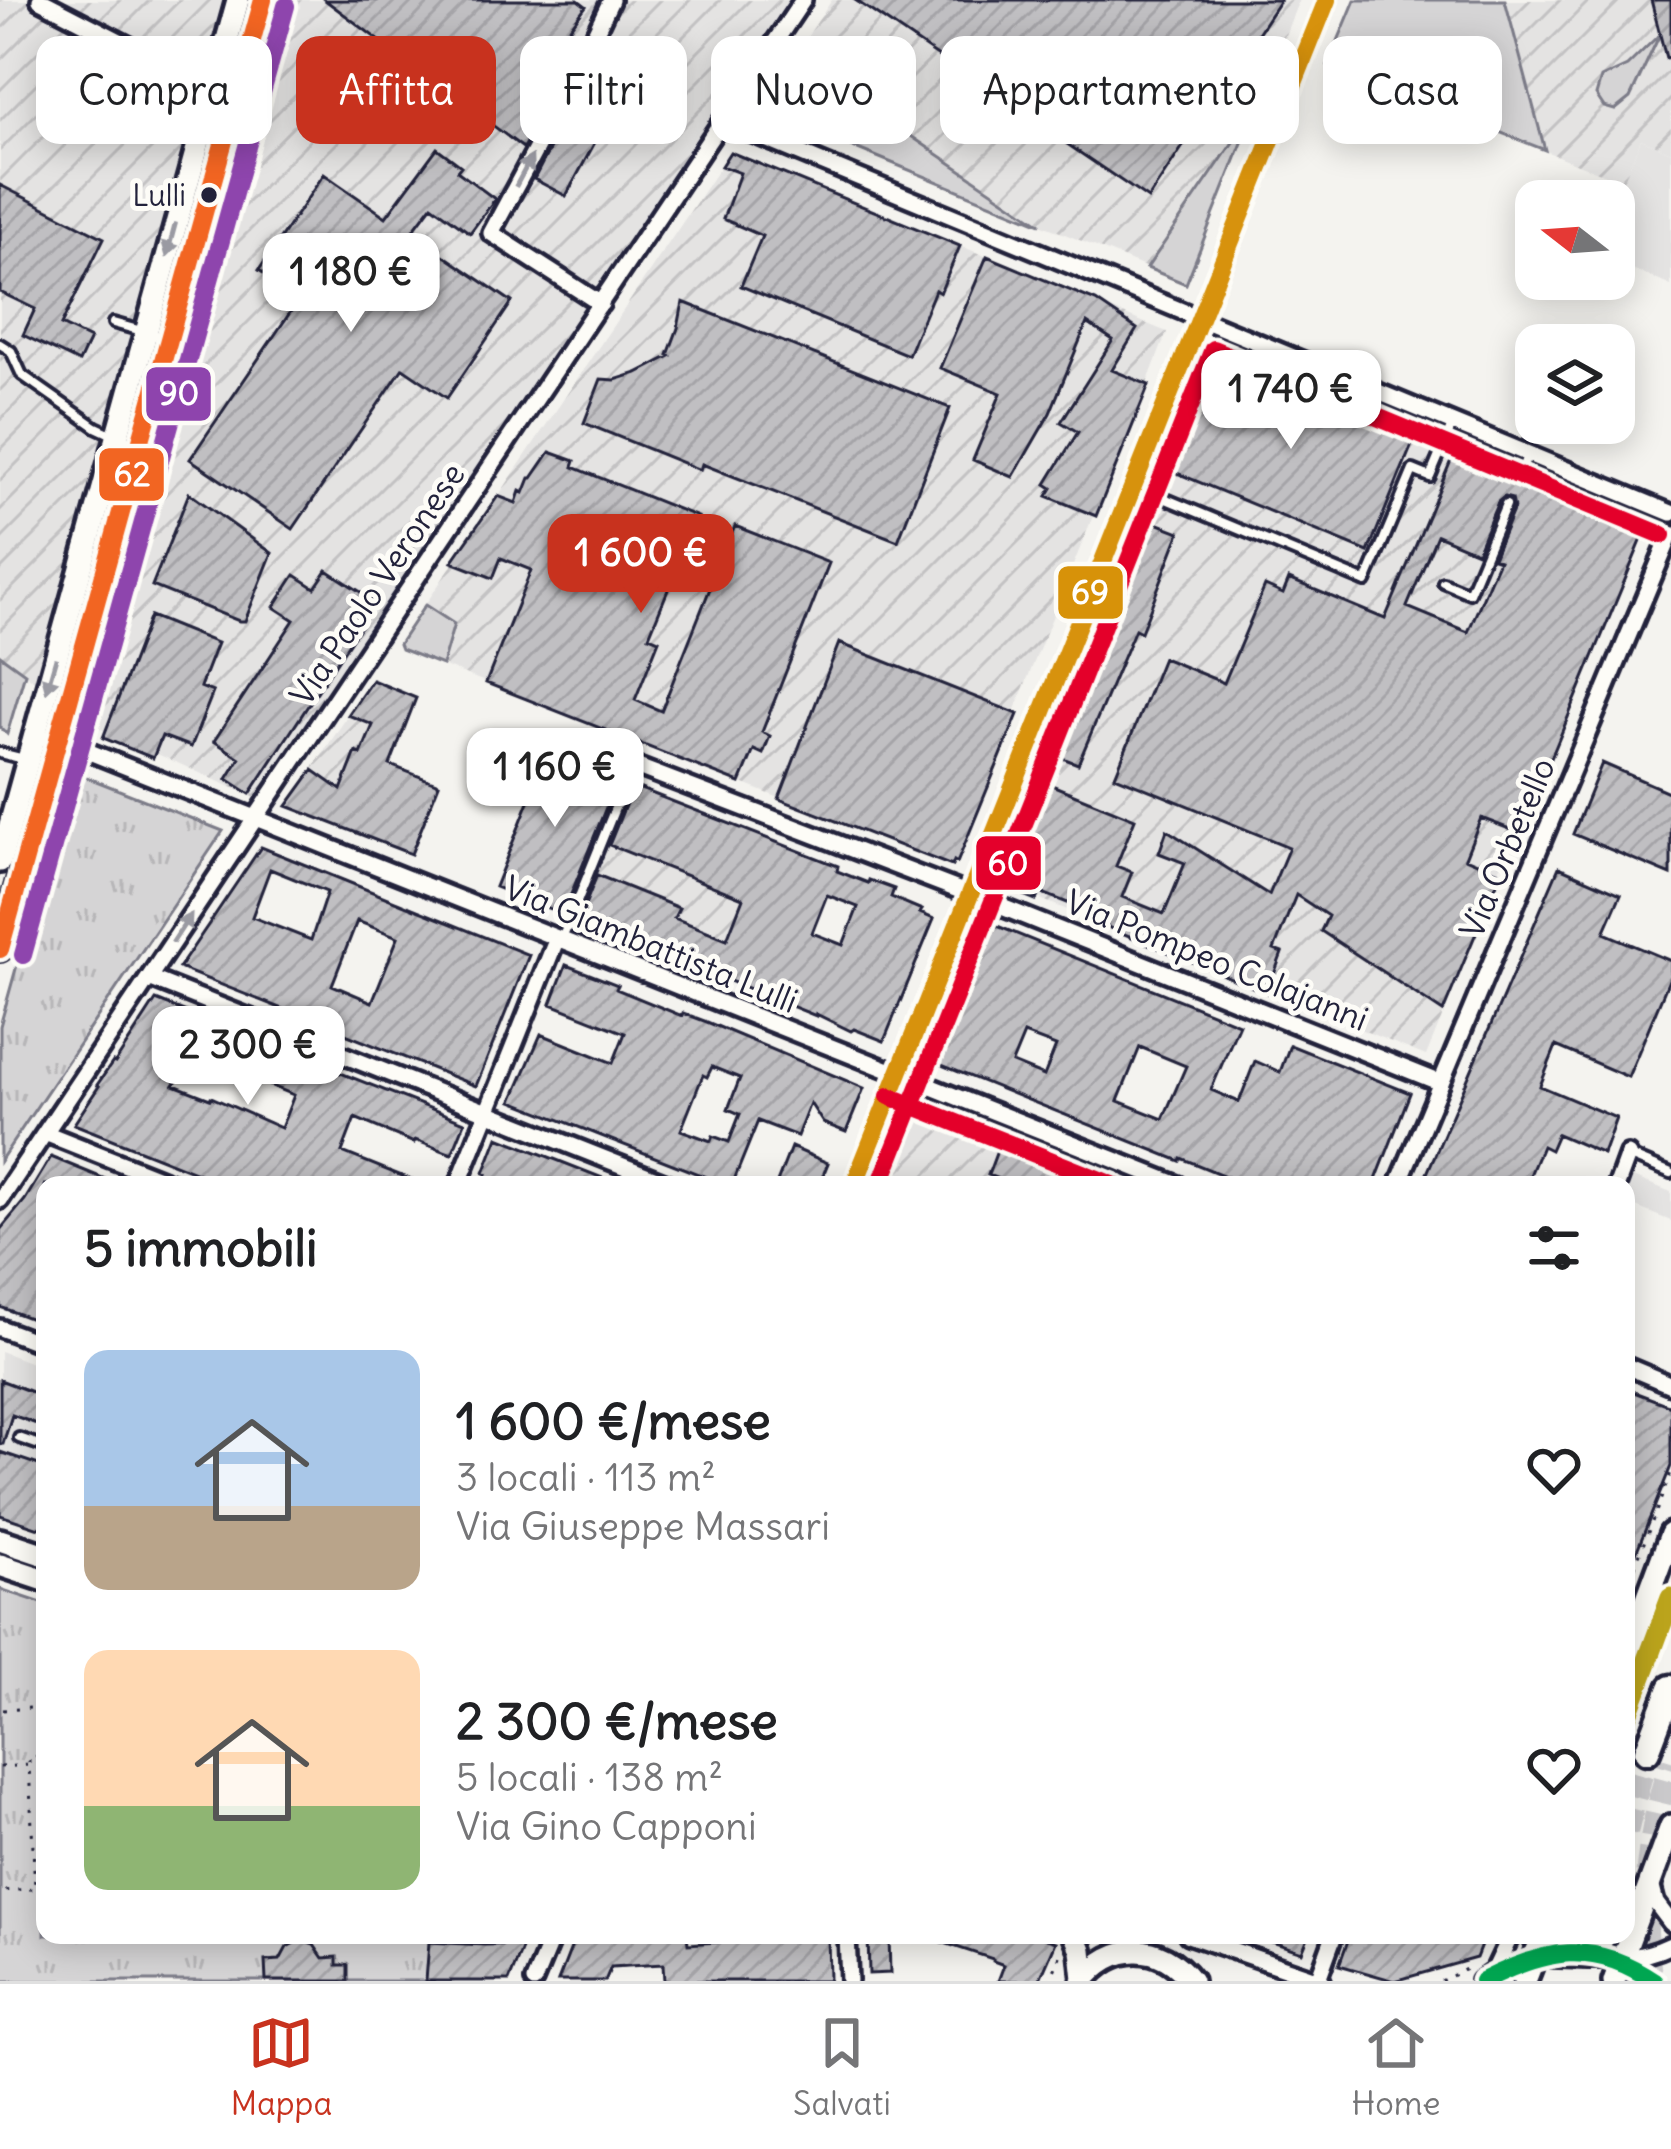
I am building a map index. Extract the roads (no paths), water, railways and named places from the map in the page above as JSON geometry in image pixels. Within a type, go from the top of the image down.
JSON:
[{"type":"main road","points":[[228,36],[238,0]]},
{"type":"main road","points":[[253,36],[263,0]]},
{"type":"main road","points":[[0,949],[46,738],[157,336],[201,144]]},
{"type":"main road","points":[[157,336],[220,144]]},
{"type":"main road","points":[[0,860],[28,760],[46,738]]},
{"type":"main road","points":[[1635,1631],[1671,1534]]},
{"type":"main road","points":[[0,1540],[36,1552]]},
{"type":"main road","points":[[0,1565],[36,1577]]},
{"type":"main road","points":[[1648,1751],[1671,1688]]},
{"type":"main road","points":[[1635,1922],[1671,1826]]},
{"type":"main road","points":[[1073,1944],[1081,1950],[1083,1980]]},
{"type":"main road","points":[[1130,1944],[1169,1959],[1192,1981]]},
{"type":"main road","points":[[1525,1981],[1539,1944]]},
{"type":"main road","points":[[1083,1980],[1106,1959],[1138,1950]]},
{"type":"street","points":[[40,0],[112,36]]},
{"type":"street","points":[[601,304],[491,233],[611,0]]},
{"type":"street","name":"Via Paolo Veronese","points":[[779,36],[803,0]]},
{"type":"street","points":[[858,1176],[1327,0]]},
{"type":"street","name":"Via Paolo Veronese","points":[[0,1200],[711,138]]},
{"type":"street","points":[[778,144],[1671,513]]},
{"type":"street","name":"Via Orbetello","points":[[1403,1176],[1671,534]]},
{"type":"street","name":"Via Giambattista Lulli","points":[[46,738],[1156,1176]]},
{"type":"street","name":"Via Pompeo Colajanni","points":[[599,752],[1441,1083]]},
{"type":"street","points":[[462,1176],[559,939]]},
{"type":"street","points":[[149,978],[648,1176]]},
{"type":"street","points":[[45,1133],[153,1176]]},
{"type":"street","points":[[1620,1176],[1628,1155]]},
{"type":"street","points":[[0,1328],[36,1342]]},
{"type":"street","points":[[1635,1370],[1671,1384]]},
{"type":"street","points":[[1650,1882],[1656,1903],[1671,1923]]},
{"type":"street","points":[[534,1981],[549,1944]]},
{"type":"street","points":[[848,1944],[849,1981]]},
{"type":"street","points":[[1214,1944],[1320,1980],[1331,1944]]},
{"type":"street","points":[[1487,1978],[1506,1944]]},
{"type":"street","points":[[1534,1958],[1593,1960],[1617,1969],[1671,1945]]},
{"type":"lane","points":[[113,323],[157,336]]},
{"type":"lane","points":[[0,344],[11,351],[22,375],[96,427],[128,441]]},
{"type":"lane","points":[[1133,486],[1366,582],[1413,470],[1430,477],[1453,424]]},
{"type":"lane","points":[[1519,476],[1528,455]]},
{"type":"lane","points":[[1443,582],[1469,593],[1506,505]]},
{"type":"lane","points":[[0,753],[28,760]]},
{"type":"lane","points":[[559,939],[632,766]]},
{"type":"lane","points":[[1628,1155],[1671,1172]]},
{"type":"lane","points":[[19,1438],[36,1445]]},
{"type":"lane","points":[[1487,1978],[1534,1958]]},
{"type":"lane","points":[[1617,1969],[1642,1981]]},
{"type":"tunnel","points":[[1635,1797],[1647,1751]]},
{"type":"tunnel","points":[[1651,1981],[1648,1870],[1671,1761]]},
{"type":"place","name":"Lulli","points":[[209,195]]}]
